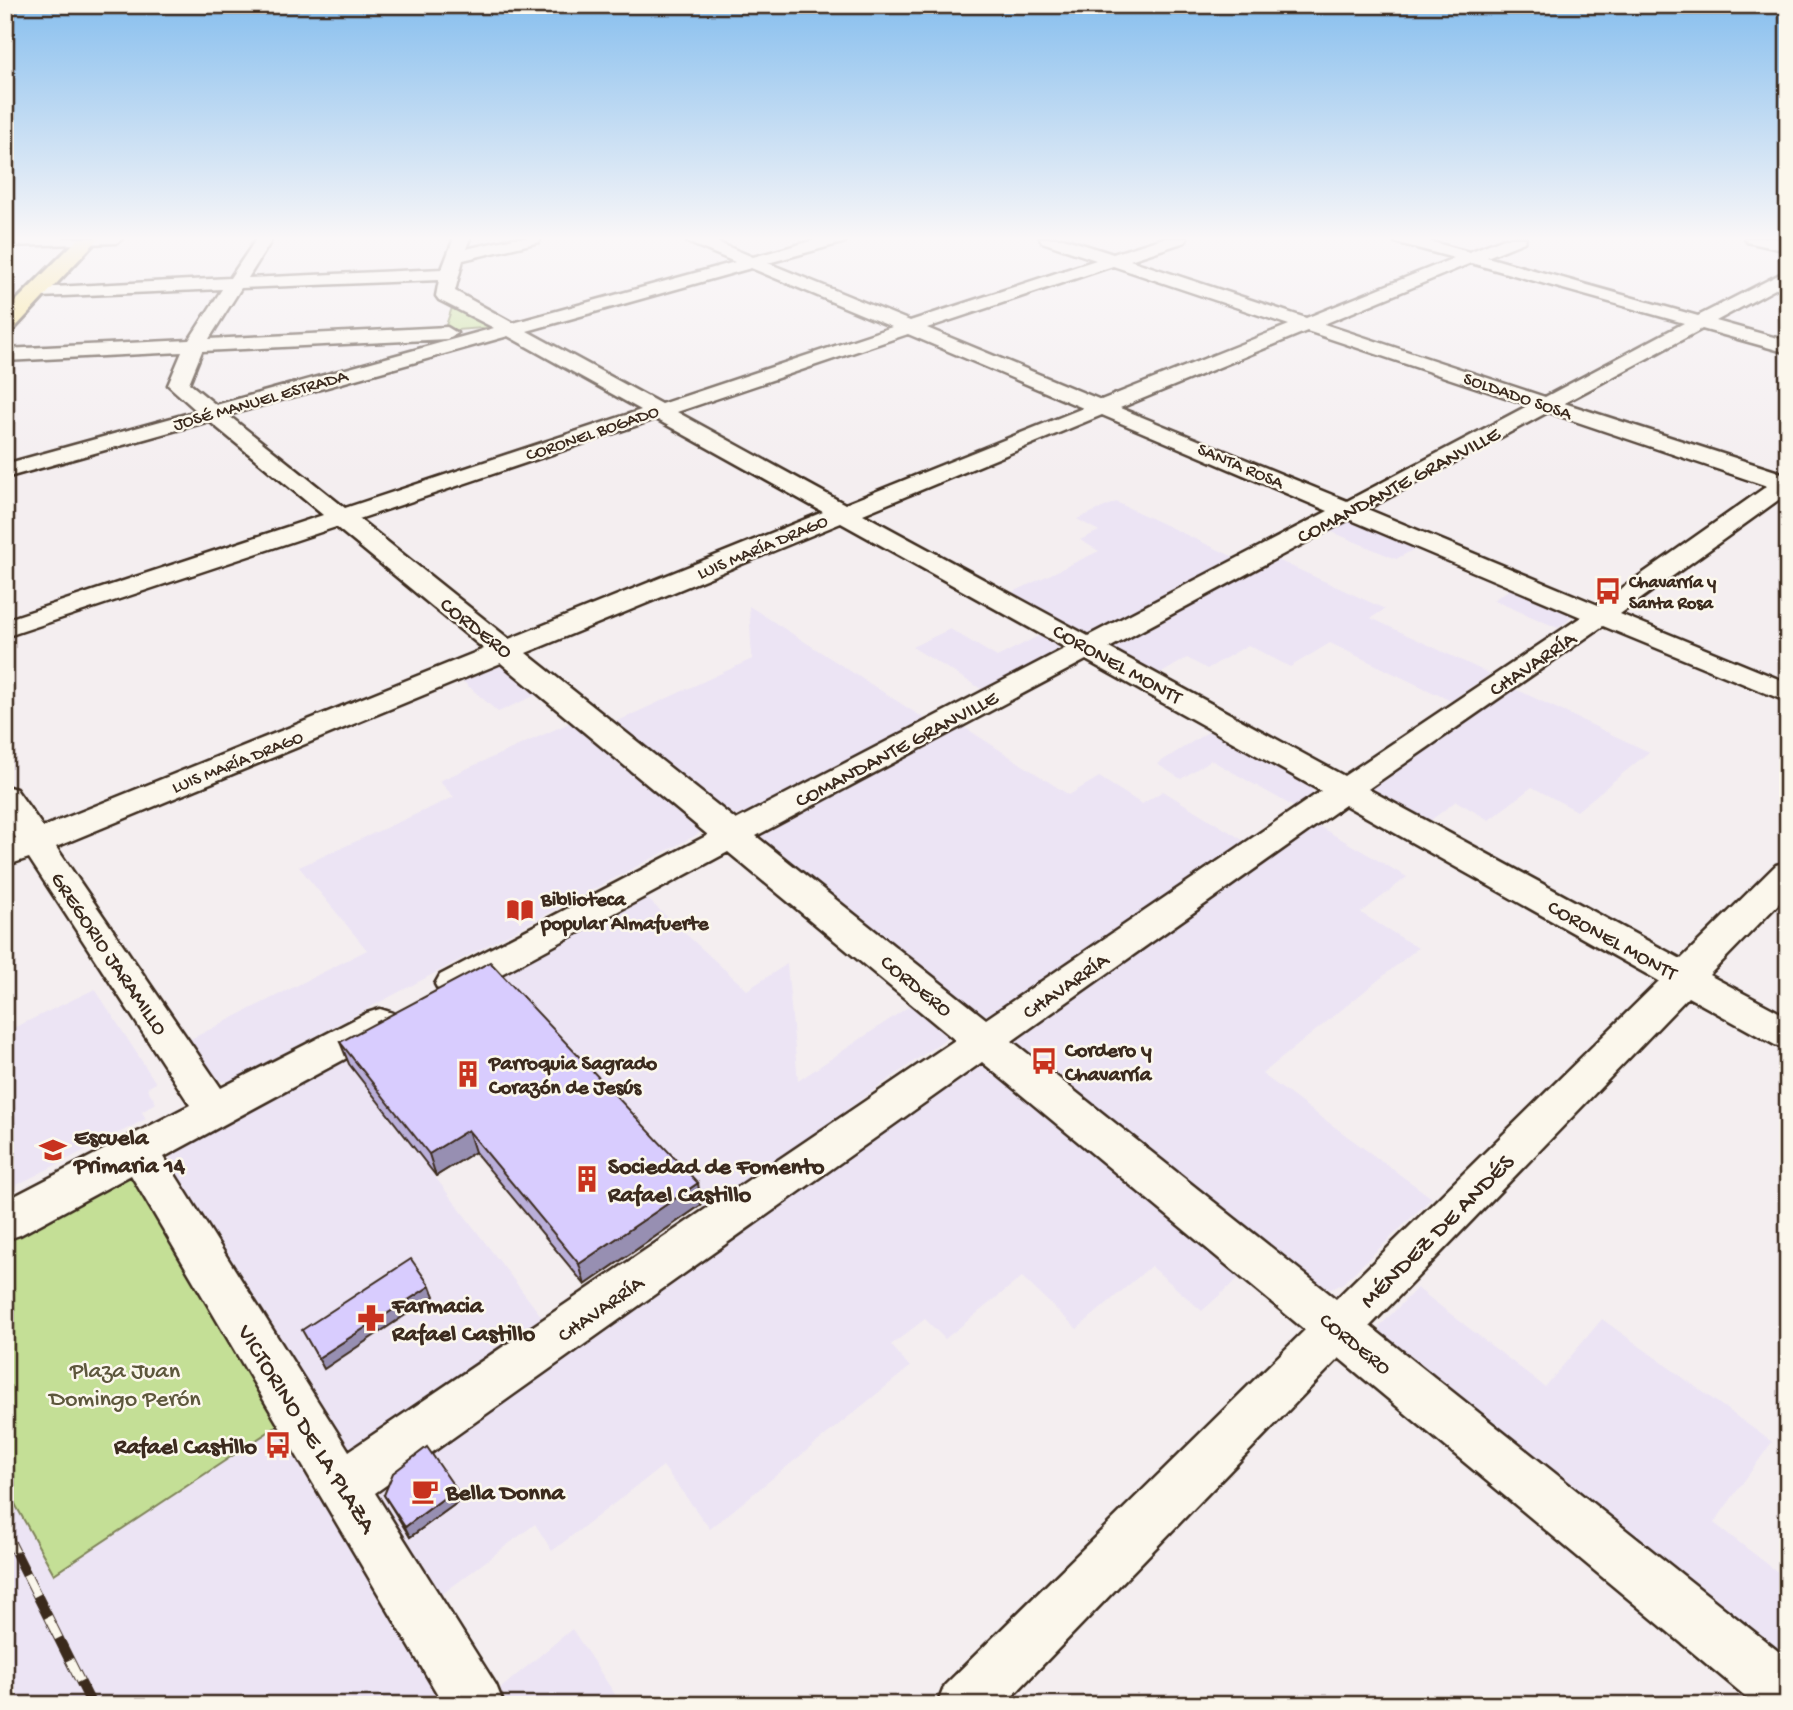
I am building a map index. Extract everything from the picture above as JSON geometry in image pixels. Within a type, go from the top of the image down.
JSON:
[{"type":"street","name":"CORDERO","points":[[214,318],[196,345],[177,381],[178,385],[1788,1695]]},
{"type":"street","points":[[5,355],[196,345],[436,341],[441,318]]},
{"type":"street","name":"CORONEL MONTT","points":[[488,318],[845,512],[1788,1035]]},
{"type":"street","name":"JOSÉ MANUEL ESTRADA","points":[[5,471],[211,413],[436,341],[510,330],[553,318]]},
{"type":"street","name":"SANTA ROSA","points":[[885,318],[1788,693]]},
{"type":"street","name":"CORONEL BOGADO","points":[[5,629],[939,318]]},
{"type":"street","name":"SOLDADO SOSA","points":[[1288,318],[1787,484]]},
{"type":"street","name":"LUIS MARÍA DRAGO","points":[[21,849],[509,652],[1321,318]]},
{"type":"street","points":[[1685,318],[1788,347]]},
{"type":"street","name":"COMANDANTE GRANVILLE","points":[[5,1222],[732,835],[1350,511],[1708,318]]},
{"type":"street","name":"CHAVARRÍA","points":[[342,1486],[1787,484]]},
{"type":"street","name":"GREGORIO JARAMILLO","points":[[5,796],[21,849],[215,1111]]},
{"type":"street","name":"MÉNDEZ DE ANDÉS","points":[[965,1705],[1788,873]]},
{"type":"street","name":"VICTORINO DE LA PLAZA","points":[[139,1152],[477,1705]]},
{"type":"shaded area","points":[[1116,502],[1236,558],[1084,635],[1007,595],[1099,551],[1080,540],[1099,531],[1077,519]]},
{"type":"shaded area","points":[[1351,518],[1420,546],[1396,559],[1325,529],[1340,519]]},
{"type":"shaded area","points":[[1271,557],[1385,609],[1371,618],[1490,674],[1451,701],[1330,643],[1290,667],[1248,645],[1207,669],[1187,658],[1155,677],[1110,652],[1107,644]]},
{"type":"shaded area","points":[[1515,586],[1567,610],[1571,616],[1569,620],[1558,628],[1493,600]]},
{"type":"shaded area","points":[[749,606],[925,719],[751,811],[734,817],[721,814],[609,725],[752,659]]},
{"type":"shaded area","points":[[950,629],[997,657],[1046,632],[1066,646],[983,690],[912,647]]},
{"type":"shaded area","points":[[499,663],[509,666],[541,693],[498,712],[458,677]]},
{"type":"shaded area","points":[[1509,686],[1649,752],[1577,811],[1532,787],[1489,820],[1456,801],[1426,824],[1378,798],[1370,784]]},
{"type":"shaded area","points":[[574,721],[699,825],[702,832],[240,1076],[227,1082],[214,1080],[187,1041],[367,950],[299,867],[454,797],[439,781]]},
{"type":"shaded area","points":[[958,723],[1069,795],[1099,777],[1142,804],[1163,791],[1246,842],[996,1012],[976,1017],[757,841],[757,835]]},
{"type":"shaded area","points":[[1216,727],[1312,783],[1313,796],[1296,808],[1211,760],[1181,779],[1157,764]]},
{"type":"shaded area","points":[[1315,824],[1407,877],[1361,913],[1418,948],[1262,1074],[1432,1198],[1342,1284],[1331,1289],[1317,1287],[1015,1047],[1015,1037]]},
{"type":"shaded area","points":[[640,892],[747,990],[787,964],[798,1081],[914,1003],[944,1029],[948,1037],[707,1210],[486,973]]},
{"type":"shaded area","points":[[95,989],[156,1083],[147,1088],[156,1103],[142,1112],[146,1119],[5,1191],[5,1032]]},
{"type":"shaded area","points":[[339,1051],[545,1321],[357,1448],[342,1445],[171,1169],[170,1156],[173,1143]]},
{"type":"shaded area","points":[[974,1064],[985,1064],[1242,1275],[1202,1311],[1151,1266],[1077,1329],[1022,1277],[945,1339],[925,1319],[891,1345],[910,1367],[710,1529],[663,1466],[552,1551],[535,1524],[432,1602],[378,1499],[383,1481]]},
{"type":"shaded area","points":[[1417,1288],[1545,1387],[1602,1319],[1772,1442],[1714,1523],[1788,1580],[1788,1669],[1381,1336],[1379,1327]]},
{"type":"shaded area","points":[[288,1419],[449,1705],[5,1705],[5,1486],[54,1573]]},
{"type":"shaded area","points":[[572,1629],[622,1705],[493,1705],[489,1698]]},
{"type":"green space","points":[[449,318],[478,318],[496,327],[444,331]]},
{"type":"green space","name":"Plaza Juan Domingo Perón","points":[[137,1170],[288,1419],[54,1574],[5,1486],[5,1242]]},
{"type":"building","points":[[490,962],[698,1183],[579,1264],[468,1130],[429,1154],[340,1042]]},
{"type":"building","name":"Farmacia Rafael Castillo","points":[[411,1259],[430,1286],[318,1358],[302,1330]]},
{"type":"building","name":"Bella Donna","points":[[427,1447],[456,1489],[405,1527],[384,1495],[393,1473]]},
{"type":"railway","points":[[5,1531],[92,1705]]},
{"type":"place","name":"Chavarría y Santa Rosa","points":[[1608,591]]},
{"type":"place","name":"Biblioteca popular Almafuerte","points":[[520,910]]},
{"type":"place","name":"Cordero y Chavarría","points":[[1044,1061]]},
{"type":"place","name":"Parroquia Sagrado Corazón de Jesús","points":[[468,1074]]},
{"type":"place","name":"Escuela Primaria 14","points":[[53,1150]]},
{"type":"place","name":"Sociedad de Fomento Rafael Castillo","points":[[587,1179]]},
{"type":"place","name":"Farmacia Rafael Castillo","points":[[371,1318]]},
{"type":"place","name":"Rafael Castillo","points":[[278,1445]]},
{"type":"place","name":"Bella Donna","points":[[425,1491]]}]
